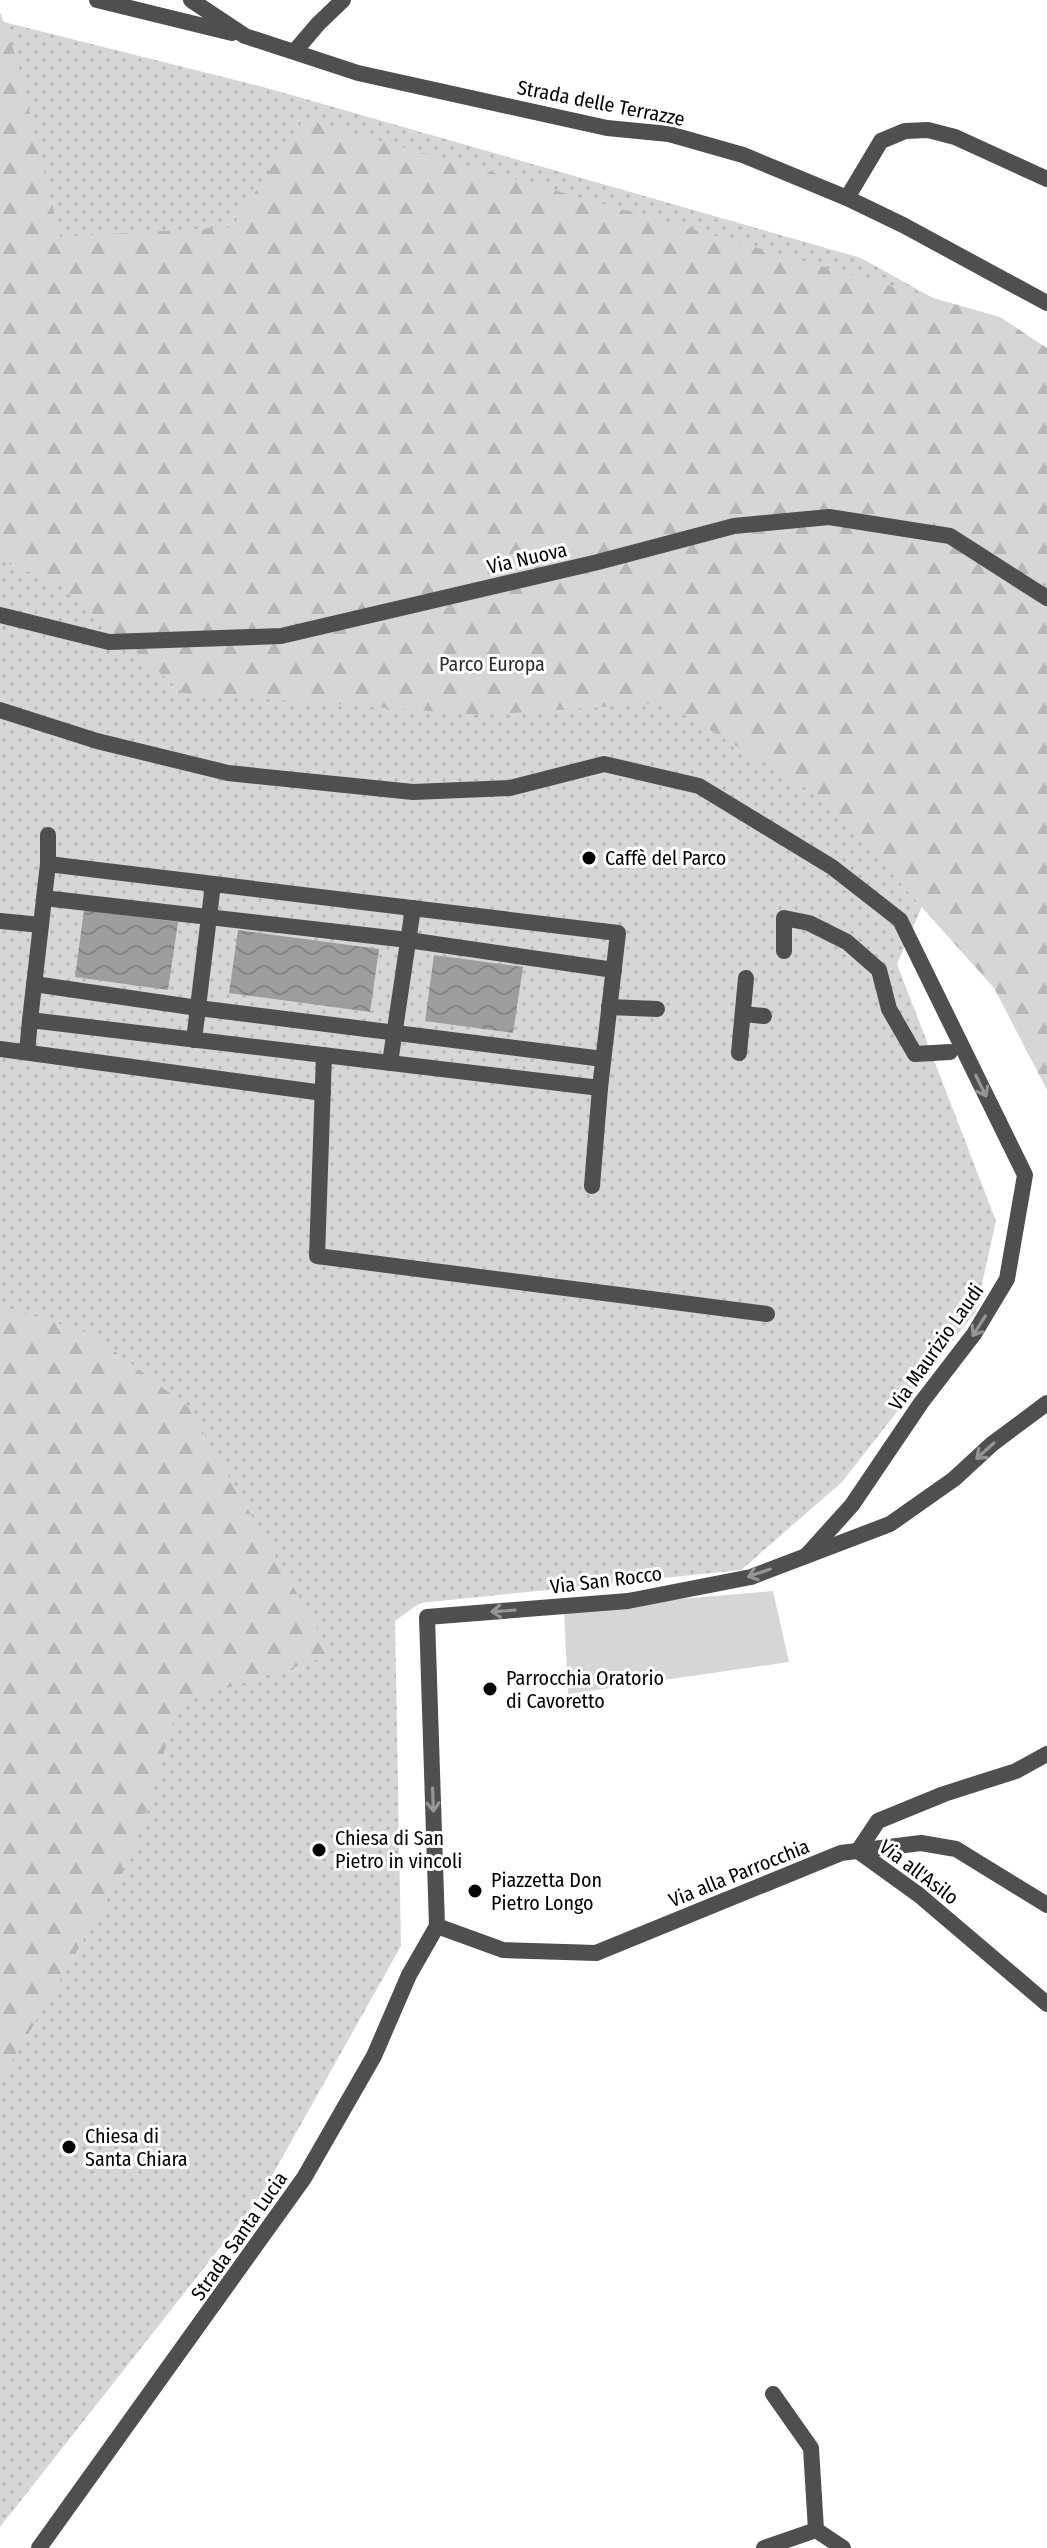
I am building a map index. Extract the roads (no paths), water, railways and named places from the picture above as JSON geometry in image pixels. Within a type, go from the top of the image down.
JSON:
[{"type":"street","name":"Strada delle Terrazze","points":[[97,0],[245,36],[358,73],[607,128],[669,134],[743,155],[847,198],[1047,303]]},
{"type":"street","name":"Strada delle Terrazze","points":[[191,0],[245,36]]},
{"type":"street","points":[[295,51],[343,0]]},
{"type":"street","points":[[847,198],[881,141],[905,131],[928,130],[955,137],[1047,179]]},
{"type":"street","name":"Via Nuova","points":[[0,615],[109,642],[281,636],[598,562],[734,526],[829,517],[950,536],[1047,598]]},
{"type":"street","name":"Via Maurizio Laudi","points":[[0,710],[97,741],[228,773],[382,789],[413,792],[510,788],[604,764],[672,779],[699,786],[819,859],[900,920],[1025,1175],[1007,1279],[974,1334],[921,1403],[852,1505],[806,1556]]},
{"type":"street","points":[[27,1052],[48,864],[48,835]]},
{"type":"street","points":[[48,864],[618,933],[592,1186]]},
{"type":"street","points":[[194,1040],[213,884]]},
{"type":"street","points":[[44,898],[408,940],[614,970]]},
{"type":"street","points":[[390,1063],[413,908]]},
{"type":"street","points":[[784,951],[784,918],[809,923],[847,942],[879,970],[889,1009],[915,1054],[950,1052]]},
{"type":"street","points":[[0,921],[41,925]]},
{"type":"street","points":[[739,1053],[746,978]]},
{"type":"street","points":[[34,984],[603,1059]]},
{"type":"street","points":[[609,1007],[657,1009]]},
{"type":"street","points":[[743,1014],[764,1016]]},
{"type":"street","points":[[30,1020],[600,1088]]},
{"type":"street","points":[[0,1049],[323,1093]]},
{"type":"street","points":[[324,1055],[317,1256],[767,1314]]},
{"type":"street","name":"Via San Rocco","points":[[437,1926],[427,1617],[628,1601],[751,1577],[890,1524],[954,1479],[992,1444],[1047,1403]]},
{"type":"street","name":"Via all'Asilo","points":[[1047,1754],[1016,1771],[944,1794],[878,1821],[858,1851],[919,1895],[1047,2004]]},
{"type":"street","name":"Via alla Parrocchia","points":[[437,1926],[503,1950],[596,1953],[841,1853],[921,1843],[956,1849],[1047,1905]]},
{"type":"street","name":"Strada Santa Lucia","points":[[39,2548],[304,2178],[374,2056],[409,1975],[437,1926]]},
{"type":"street","points":[[773,2394],[811,2448],[816,2530]]},
{"type":"street","points":[[764,2548],[816,2530]]},
{"type":"street","points":[[816,2530],[843,2548]]},
{"type":"water","points":[[84,910],[178,922],[168,990],[75,977]]},
{"type":"water","points":[[238,930],[379,949],[370,1012],[229,993]]},
{"type":"water","points":[[434,955],[523,967],[513,1033],[425,1021]]},
{"type":"place","name":"Caffè del Parco","points":[[589,858]]},
{"type":"place","name":"Parrocchia Oratorio di Cavoretto","points":[[490,1689]]},
{"type":"place","name":"Chiesa di San Pietro in vincoli","points":[[319,1850]]},
{"type":"place","name":"Piazzetta Don Pietro Longo","points":[[475,1891]]},
{"type":"place","name":"Chiesa di Santa Chiara","points":[[69,2147]]},
{"type":"park label","name":"Parco Europa","points":[[492,664]]}]
